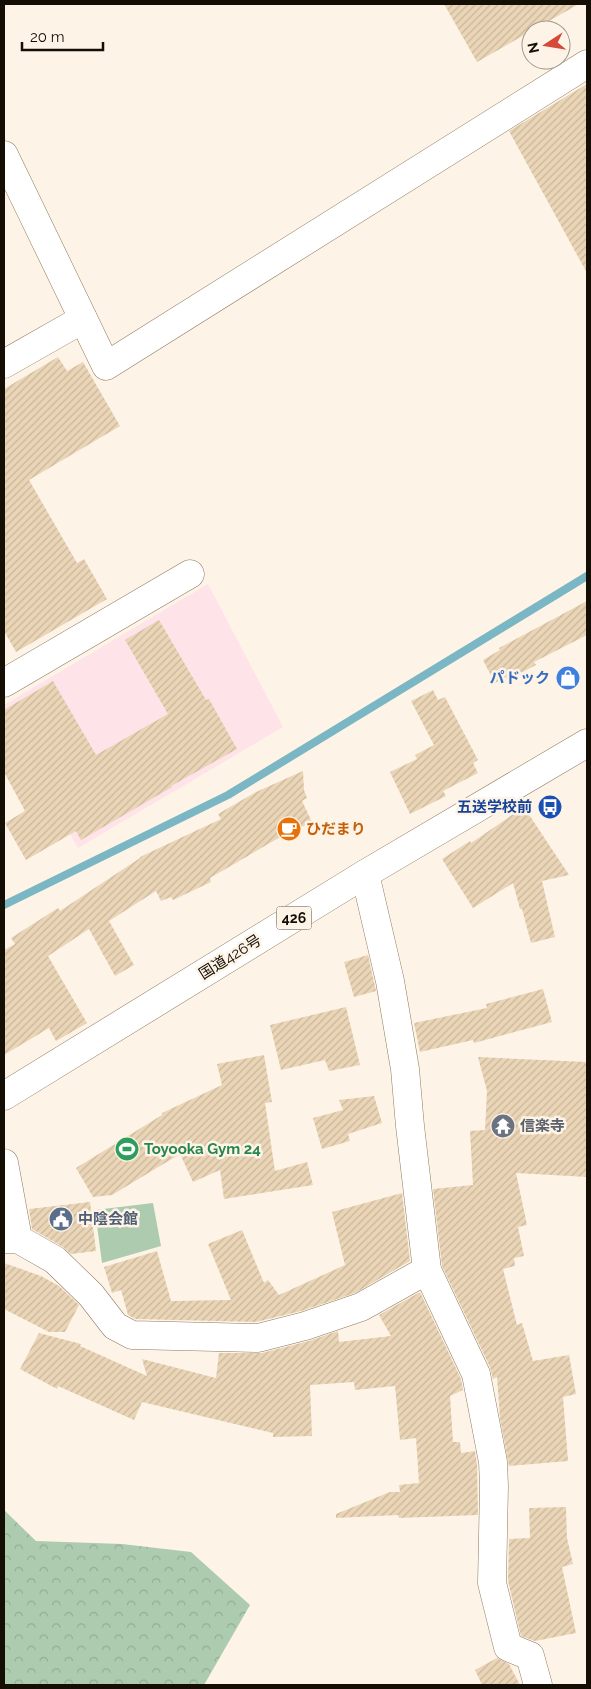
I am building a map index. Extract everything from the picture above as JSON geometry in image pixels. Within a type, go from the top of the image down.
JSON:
[{"type":"main road","points":[[4,155],[106,366],[587,64]]},
{"type":"main road","points":[[4,364],[83,319]]},
{"type":"main road","points":[[4,684],[190,574]]},
{"type":"main road","name":"国道426号","points":[[4,1096],[365,874],[587,744]]},
{"type":"main road","points":[[365,874],[390,981],[405,1069],[410,1126],[428,1270],[476,1374],[493,1462],[492,1583],[508,1647],[530,1656],[538,1685]]},
{"type":"main road","points":[[4,1163],[11,1239],[55,1260],[90,1294],[115,1326],[132,1335],[258,1338],[305,1326],[361,1307],[428,1270]]},
{"type":"shaded area","points":[[208,584],[283,727],[78,848],[4,719],[4,705]]},
{"type":"green space","points":[[153,1203],[161,1246],[102,1263],[95,1210]]},
{"type":"green space","points":[[4,1510],[36,1541],[122,1544],[191,1552],[250,1605],[204,1685],[4,1685]]},
{"type":"building","points":[[444,4],[579,4],[551,20],[521,20],[521,37],[477,62]]},
{"type":"building","points":[[587,84],[587,273],[509,131]]},
{"type":"building","points":[[58,357],[67,371],[83,362],[120,426],[29,480],[77,563],[84,559],[107,599],[16,652],[4,631],[4,389]]},
{"type":"building","points":[[587,601],[587,635],[534,662],[536,665],[515,676],[513,674],[495,683],[483,660],[500,650],[499,648]]},
{"type":"building","points":[[159,620],[206,700],[209,699],[237,749],[81,840],[76,831],[26,860],[5,823],[25,811],[4,772],[4,710],[53,681],[96,755],[168,714],[125,640]]},
{"type":"building","points":[[433,690],[438,700],[445,697],[478,760],[473,763],[478,773],[443,791],[446,796],[410,814],[390,772],[417,759],[415,755],[434,745],[411,701]]},
{"type":"building","points":[[303,771],[304,790],[307,798],[302,801],[312,822],[282,836],[210,878],[211,882],[173,900],[171,897],[161,901],[156,891],[109,921],[134,965],[115,976],[89,929],[48,956],[87,1023],[56,1041],[49,1028],[4,1055],[4,950],[15,944],[11,938],[58,908],[60,911],[140,857],[221,819],[218,814],[256,792]]},
{"type":"building","points":[[524,807],[569,875],[542,881],[555,937],[531,943],[513,883],[473,908],[442,859],[470,841],[471,843]]},
{"type":"building","points":[[368,955],[376,991],[354,997],[344,962]]},
{"type":"building","points":[[543,989],[552,1022],[474,1043],[473,1040],[420,1052],[414,1023],[487,1008],[486,1004]]},
{"type":"building","points":[[346,1007],[360,1065],[329,1071],[325,1060],[281,1070],[270,1025]]},
{"type":"building","points":[[264,1055],[272,1102],[265,1103],[275,1171],[307,1162],[313,1185],[224,1199],[220,1170],[193,1182],[180,1154],[112,1195],[93,1197],[76,1168],[162,1115],[162,1113],[222,1085],[217,1064]]},
{"type":"building","points":[[478,1057],[587,1062],[587,1177],[516,1173],[527,1225],[518,1227],[524,1256],[514,1258],[515,1266],[503,1269],[517,1325],[522,1323],[533,1361],[569,1355],[576,1394],[563,1397],[568,1461],[509,1466],[500,1418],[497,1377],[493,1379],[490,1367],[442,1266],[433,1189],[473,1185],[470,1131],[485,1130],[487,1091]]},
{"type":"building","points":[[374,1096],[382,1123],[348,1134],[350,1141],[322,1149],[313,1118],[343,1110],[339,1100]]},
{"type":"building","points":[[402,1193],[410,1261],[355,1293],[301,1311],[256,1322],[136,1319],[128,1315],[121,1290],[112,1293],[104,1267],[157,1251],[171,1301],[231,1300],[208,1244],[242,1230],[264,1283],[268,1280],[279,1295],[345,1265],[332,1212]]},
{"type":"building","name":"中陰会館","points":[[90,1202],[96,1251],[71,1254],[63,1247],[32,1229],[29,1209]]},
{"type":"building","points":[[4,1263],[41,1276],[59,1286],[79,1305],[65,1332],[49,1332],[4,1309]]},
{"type":"building","points":[[420,1292],[461,1379],[463,1390],[450,1396],[453,1442],[460,1442],[461,1453],[475,1451],[478,1515],[399,1518],[398,1515],[336,1518],[336,1514],[390,1492],[400,1492],[399,1485],[419,1483],[416,1438],[400,1440],[395,1386],[355,1390],[354,1382],[310,1385],[312,1436],[273,1437],[273,1433],[142,1402],[134,1420],[58,1386],[57,1389],[20,1369],[39,1333],[81,1344],[80,1346],[147,1376],[142,1359],[216,1378],[219,1353],[262,1353],[309,1341],[338,1331],[339,1342],[391,1336],[379,1315]]},
{"type":"building","points":[[566,1507],[567,1538],[573,1564],[562,1567],[576,1633],[535,1641],[521,1636],[508,1581],[509,1539],[530,1538],[529,1508]]},
{"type":"building","points":[[497,1658],[509,1664],[520,1685],[482,1685],[475,1670]]},
{"type":"waterway","points":[[4,905],[228,795],[587,576]]},
{"type":"place","name":"パドック","points":[[568,678]]},
{"type":"place","name":"五送学校前","points":[[550,807]]},
{"type":"place","name":"ひだまり","points":[[289,829]]},
{"type":"place","name":"信楽寺","points":[[503,1126]]},
{"type":"place","name":"Toyooka Gym 24","points":[[127,1149]]},
{"type":"place","name":"中陰会館","points":[[61,1219]]}]
